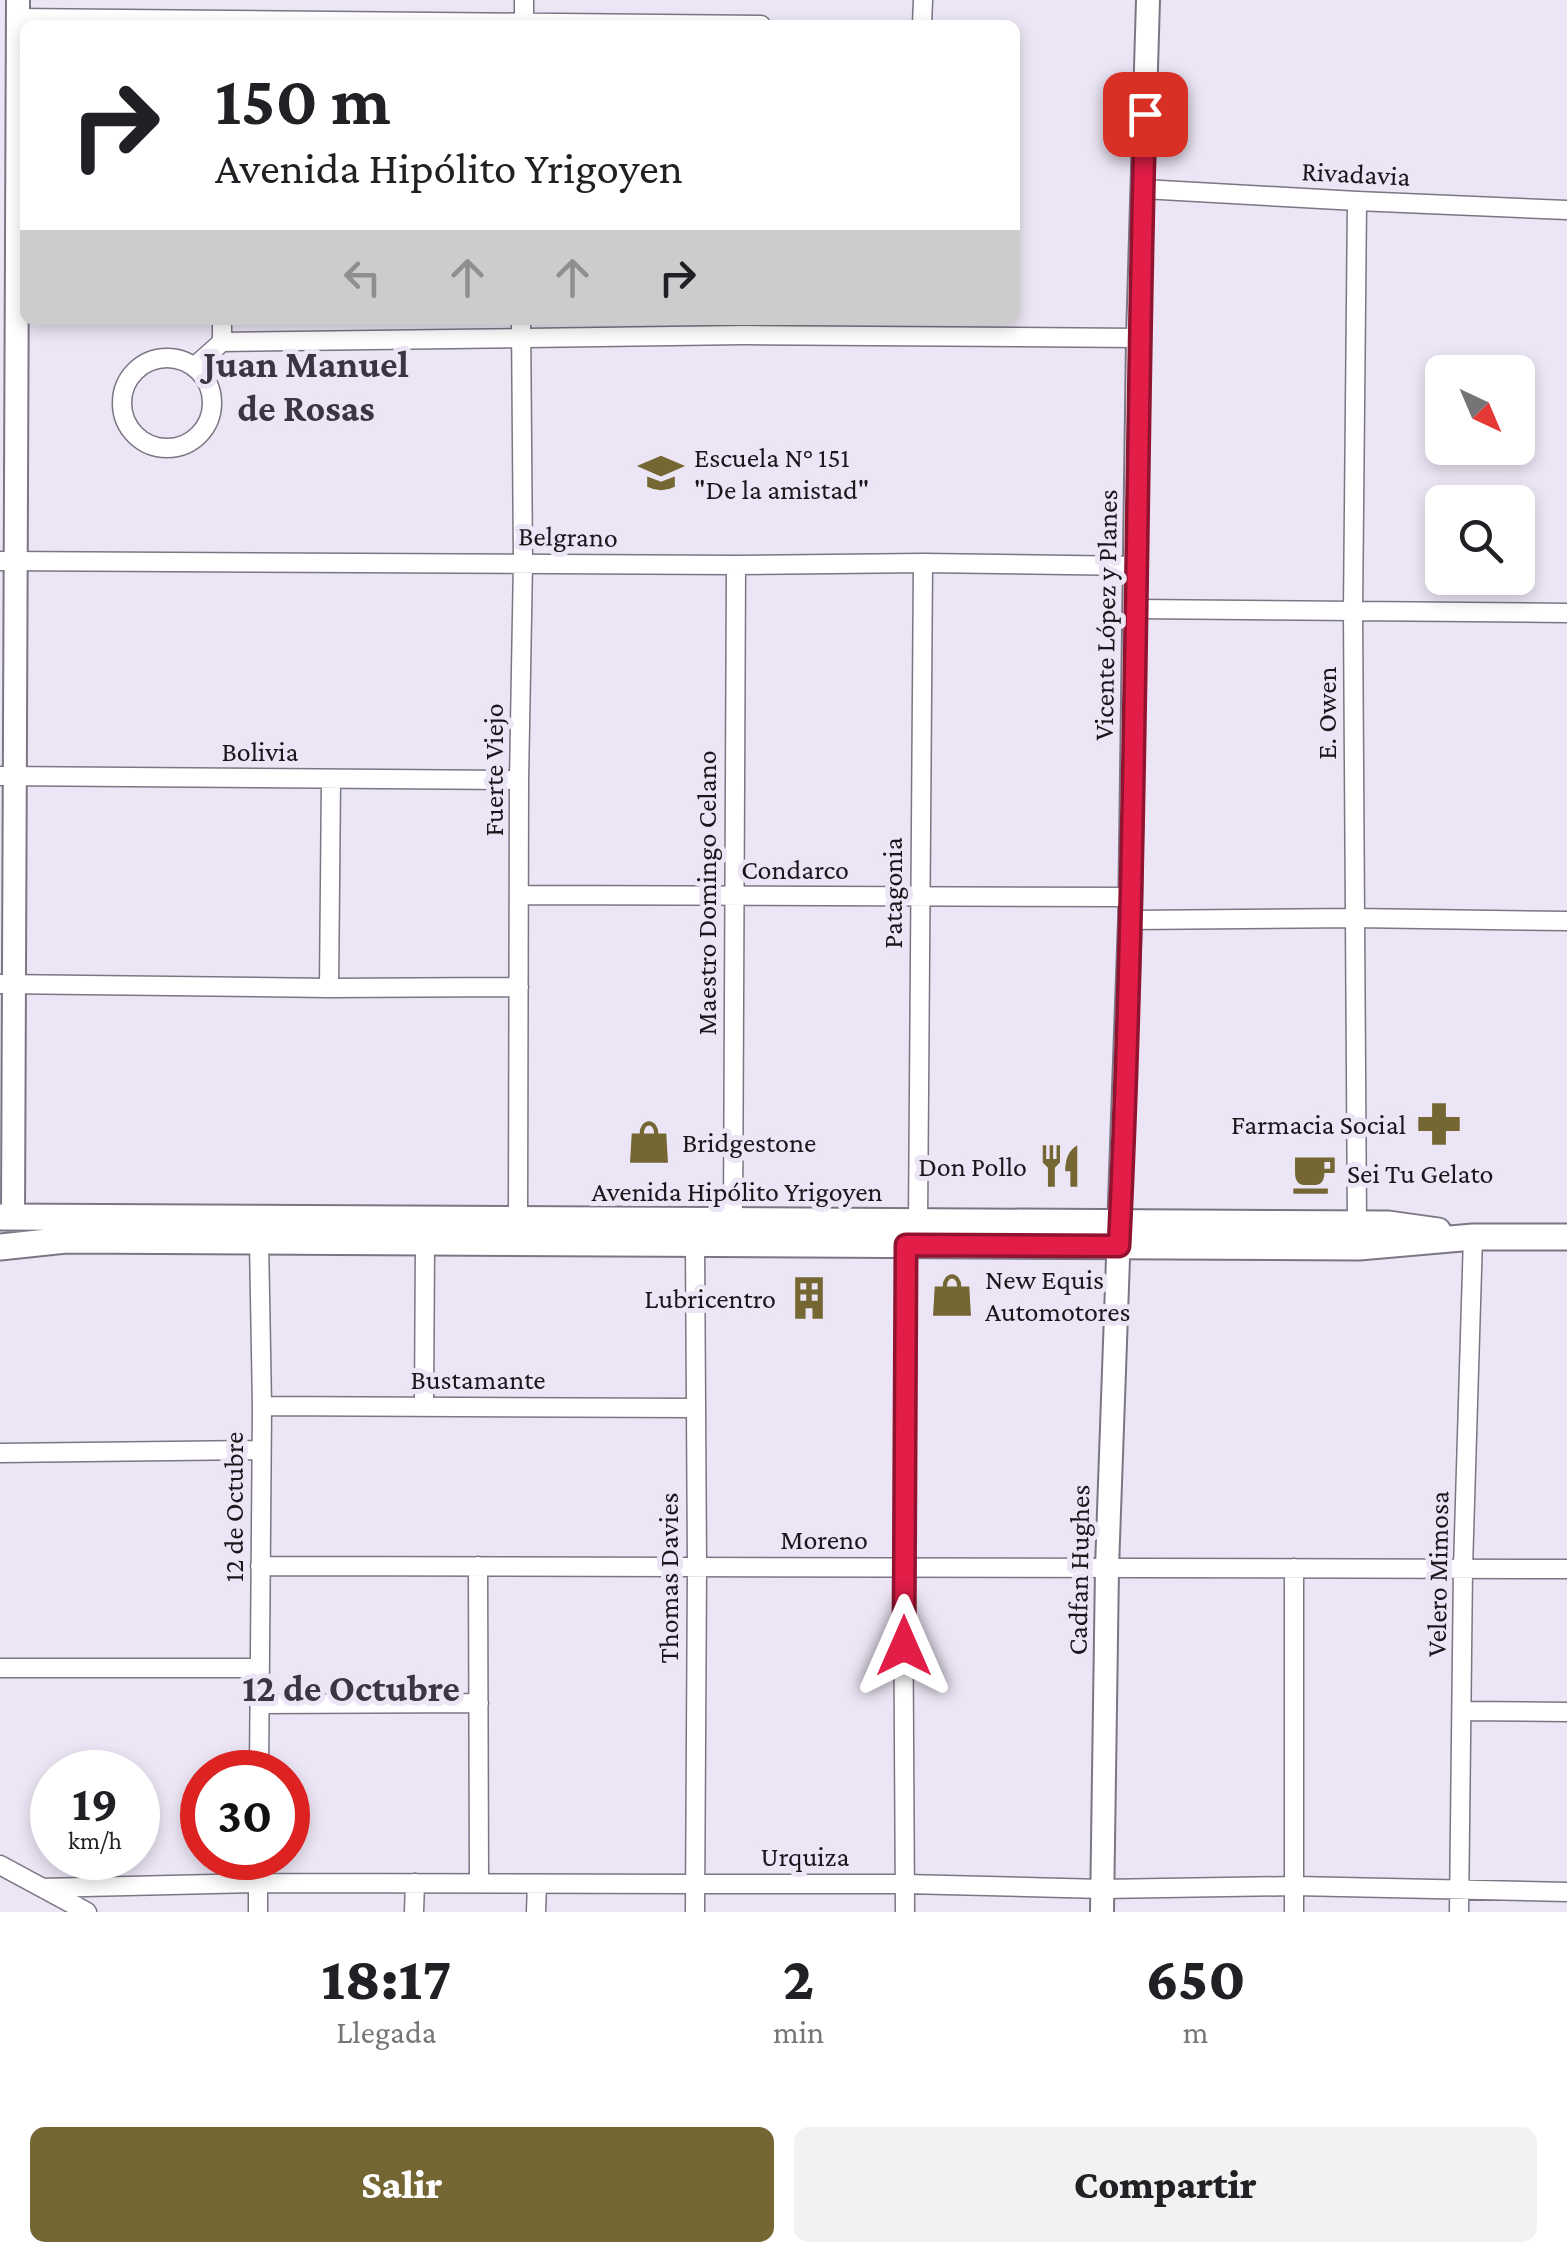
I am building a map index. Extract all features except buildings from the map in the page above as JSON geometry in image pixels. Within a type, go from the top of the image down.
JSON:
[{"type":"main road","name":"Avenida Hipólito Yrigoyen","points":[[4,1221],[733,1221],[912,1234]]},
{"type":"main road","points":[[4,1221],[66,1240]]},
{"type":"main road","name":"Avenida Hipólito Yrigoyen","points":[[0,1246],[66,1240],[695,1244],[912,1234],[1120,1233],[1358,1224],[1407,1226],[1473,1237]]},
{"type":"main road","name":"Avenida Hipólito Yrigoyen","points":[[1120,1233],[1359,1248],[1473,1237],[1567,1238]]},
{"type":"street","name":"Vicente López y Planes","points":[[1120,1233],[1148,0]]},
{"type":"street","points":[[4,1221],[8,341],[18,9],[179,20]]},
{"type":"street","name":"Rivadavia","points":[[1143,189],[1567,210]]},
{"type":"street","name":"E. Owen","points":[[1357,202],[1353,611],[1358,1224]]},
{"type":"street","points":[[222,325],[222,342]]},
{"type":"street","points":[[195,366],[222,342],[521,329],[744,335],[920,328],[1138,338]]},
{"type":"street","name":"Fuerte Viejo","points":[[518,1220],[521,329]]},
{"type":"street","points":[[168,357],[195,366],[212,392],[208,424],[185,445],[170,448],[140,440],[130,429],[122,402],[131,375],[141,365],[168,357]]},
{"type":"street","name":"Belgrano","points":[[7,561],[1136,566]]},
{"type":"street","name":"Patagonia","points":[[905,1912],[903,1567],[923,563]]},
{"type":"street","name":"Maestro Domingo Celano","points":[[733,1221],[736,565]]},
{"type":"street","points":[[1136,609],[1567,612]]},
{"type":"street","name":"Bolivia","points":[[7,776],[519,780]]},
{"type":"street","points":[[330,988],[331,778]]},
{"type":"street","name":"Condarco","points":[[520,895],[919,897],[1354,918],[1567,921]]},
{"type":"street","points":[[6,984],[519,986]]},
{"type":"street","name":"Cadfan Hughes","points":[[1102,1900],[1107,1568],[1120,1233]]},
{"type":"street","name":"Velero Mimosa","points":[[1459,1912],[1463,1568],[1473,1237]]},
{"type":"street","name":"12 de Octubre","points":[[259,1241],[259,1750]]},
{"type":"street","points":[[424,1406],[425,1242]]},
{"type":"street","name":"Thomas Davies","points":[[694,1912],[695,1244]]},
{"type":"street","name":"Bustamante","points":[[262,1406],[695,1408]]},
{"type":"street","points":[[0,1453],[261,1450]]},
{"type":"street","name":"Moreno","points":[[260,1566],[1567,1569]]},
{"type":"street","points":[[478,1566],[479,1883]]},
{"type":"street","points":[[1294,1568],[1294,1912]]},
{"type":"street","points":[[0,1668],[260,1668]]},
{"type":"street","points":[[259,1704],[478,1703]]},
{"type":"street","points":[[1462,1710],[1567,1712]]},
{"type":"street","points":[[0,1865],[87,1912]]},
{"type":"street","points":[[258,1883],[258,1912]]},
{"type":"street","name":"Urquiza","points":[[42,1888],[258,1883],[905,1884],[1102,1900],[1294,1886],[1567,1892]]},
{"type":"street","points":[[414,1912],[415,1883]]},
{"type":"street","points":[[536,1884],[536,1912]]},
{"type":"place","name":"Escuela N° 151 \"De la amistad\"","points":[[661,473]]},
{"type":"place","name":"Farmacia Social","points":[[1439,1124]]},
{"type":"place","name":"Bridgestone","points":[[649,1142]]},
{"type":"place","name":"Don Pollo","points":[[1060,1166]]},
{"type":"place","name":"Sei Tu Gelato","points":[[1314,1173]]},
{"type":"place","name":"New Equis Automotores","points":[[952,1295]]},
{"type":"place","name":"Lubricentro","points":[[809,1298]]},
{"type":"district","name":"Juan Manuel de Rosas","points":[[306,386]]},
{"type":"district","name":"12 de Octubre","points":[[351,1688]]},
{"type":"route","points":[[904,1646],[906,1245],[1119,1246],[1130,920],[1145,114]]}]
